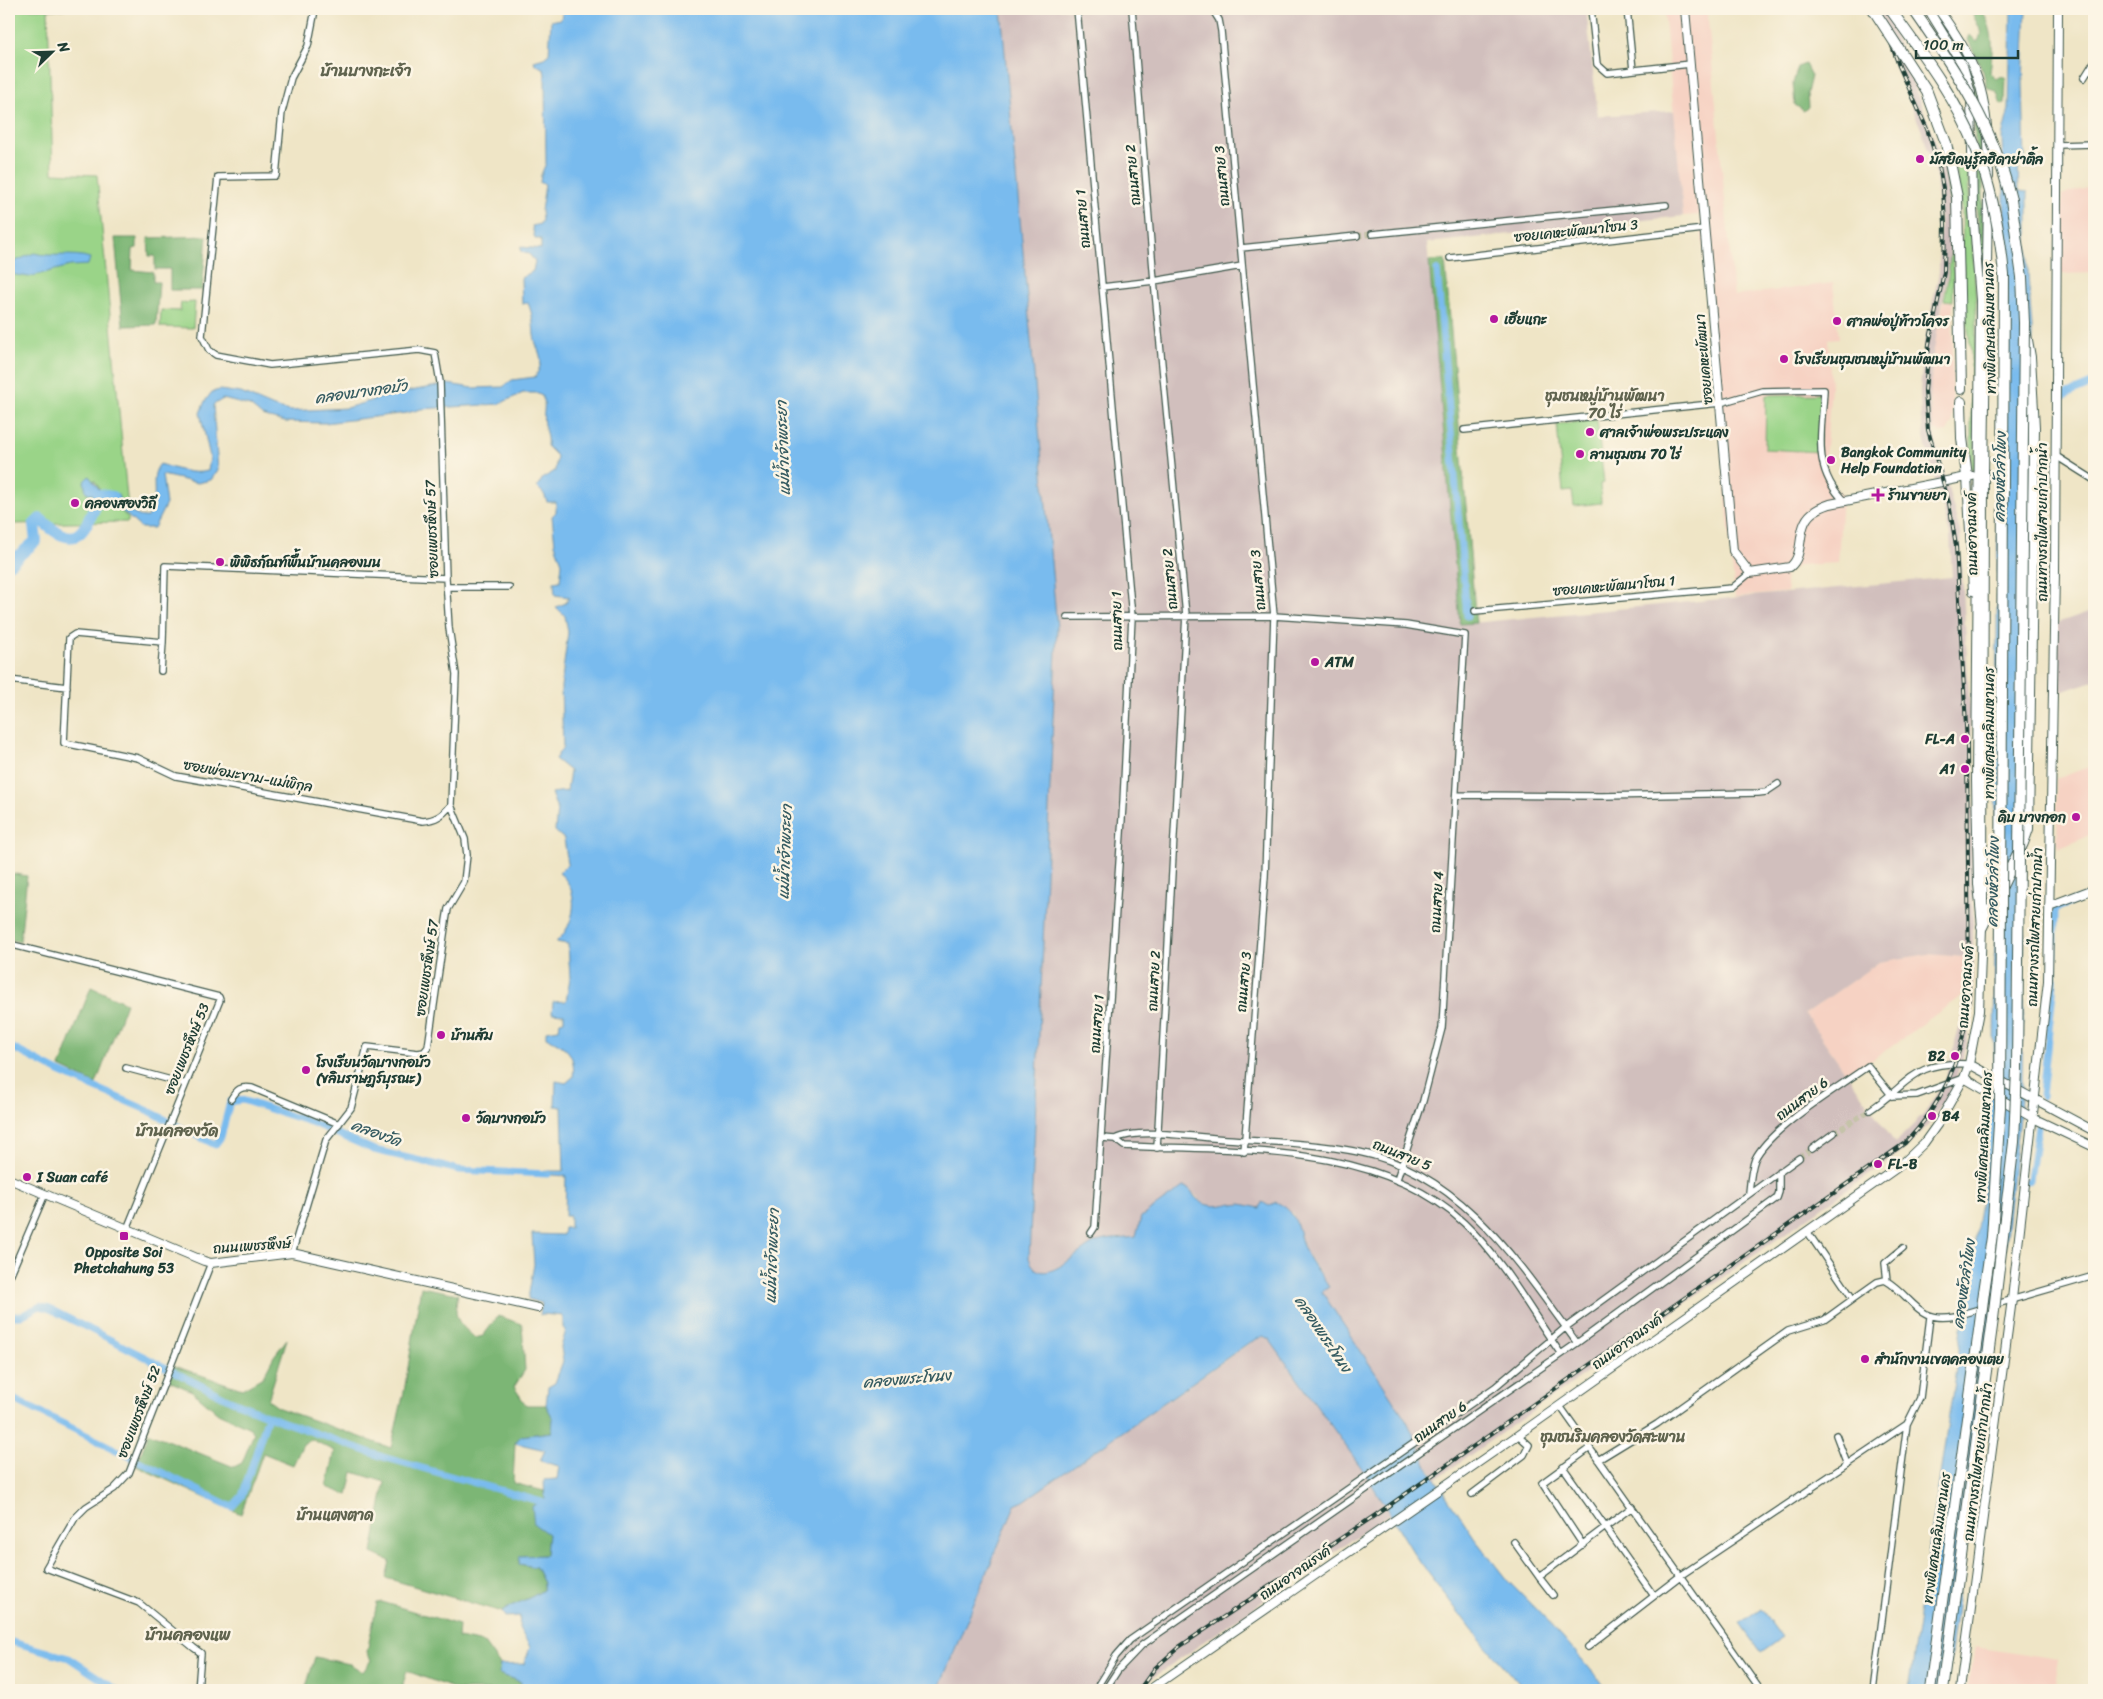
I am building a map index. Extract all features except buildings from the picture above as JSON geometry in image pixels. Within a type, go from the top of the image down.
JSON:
[{"type":"highway","points":[[1873,9],[1927,92],[1946,143],[1954,174],[1958,212],[1960,389]]},
{"type":"highway","name":"ทางพิเศษเฉลิมมหานคร","points":[[1890,9],[1949,96],[1976,149],[1986,175],[2000,237],[2005,314],[2001,1079],[1992,1237],[1930,1690]]},
{"type":"highway","name":"ทางพิเศษเฉลิมมหานคร","points":[[1913,9],[1962,81],[1991,136],[1998,155],[2016,226],[2024,324],[2017,1069],[2014,1142],[2003,1242],[1944,1690]]},
{"type":"highway","points":[[1982,924],[2023,843],[2028,829],[2034,427],[2030,357],[2024,324]]},
{"type":"highway","points":[[1961,402],[1962,438],[1967,476]]},
{"type":"main road","name":"ซอยเคหะพัฒนา","points":[[1685,9],[1733,551],[1750,573]]},
{"type":"main road","name":"ถนนอาจณรงค์","points":[[1149,1690],[1560,1406],[1914,1154],[1939,1122],[1971,1066],[1979,1011],[1982,924],[1986,606],[1980,300],[1972,210],[1971,93],[1962,66],[1928,9]]},
{"type":"main road","name":"ถนนอาจณรงค์","points":[[1938,9],[1972,61],[1983,92],[1986,111],[1989,175],[1978,638],[1978,884],[1982,924]]},
{"type":"main road","name":"ถนนทางรถไฟสายเก่าปากน้ำ","points":[[1960,1690],[2012,1299],[2048,981],[2056,456],[2058,9]]},
{"type":"main road","points":[[1750,573],[1790,567],[1798,558],[1800,536],[1805,521],[1811,513],[1830,504],[1967,476],[1982,475]]},
{"type":"main road","points":[[1967,476],[1978,638]]},
{"type":"main road","points":[[2049,906],[2094,889]]},
{"type":"main road","points":[[1971,1066],[2094,1131]]},
{"type":"main road","points":[[1964,1078],[2033,1118],[2094,1147]]},
{"type":"main road","name":"ถนนเพชรหึงษ์","points":[[9,1179],[211,1263],[292,1253],[538,1308]]},
{"type":"street","points":[[279,9],[323,9]]},
{"type":"street","name":"ถนนสาย 1","points":[[1077,9],[1132,617],[1123,803],[1102,1138],[1095,1227],[1091,1233]]},
{"type":"street","name":"ถนนสาย 2","points":[[1132,9],[1154,281],[1186,615],[1158,1148]]},
{"type":"street","name":"ถนนสาย 3","points":[[1212,9],[1219,20],[1221,31],[1274,616],[1265,876],[1244,1152]]},
{"type":"street","points":[[1591,9],[1597,64],[1601,70],[1607,73],[1690,64]]},
{"type":"street","points":[[1627,9],[1633,70]]},
{"type":"street","name":"ซอยเพชรหึงษ์ 57","points":[[292,1253],[326,1140],[351,1108],[366,1047],[418,1054],[424,1052],[428,1047],[448,910],[464,882],[467,868],[465,839],[451,806],[456,674],[449,628],[440,382],[435,353],[429,350],[270,365],[216,354],[203,342],[202,336],[218,177],[276,176],[282,112],[291,78],[308,46],[315,10]]},
{"type":"street","points":[[2084,78],[2094,62]]},
{"type":"street","points":[[2058,145],[2094,144]]},
{"type":"street","points":[[1372,234],[1666,205]]},
{"type":"street","name":"ซอยเคหะพัฒนาโซน 3","points":[[1450,258],[1704,229]]},
{"type":"street","points":[[1241,248],[1358,236]]},
{"type":"street","points":[[1102,287],[1154,281],[1242,266]]},
{"type":"street","points":[[1464,430],[1720,403],[1762,391],[1824,390],[1820,451],[1823,468],[1828,483],[1845,502]]},
{"type":"street","points":[[2056,456],[2094,480]]},
{"type":"street","points":[[160,671],[166,566],[446,578]]},
{"type":"street","name":"ซอยเคหะพัฒนาโซน 1","points":[[1475,612],[1732,588],[1750,573]]},
{"type":"street","points":[[447,587],[509,587]]},
{"type":"street","points":[[1067,617],[1274,616]]},
{"type":"street","name":"ถนนสาย 4","points":[[1274,616],[1406,625],[1466,635],[1445,1003],[1440,1038],[1397,1179]]},
{"type":"street","points":[[9,680],[67,687],[69,638],[72,635],[163,642]]},
{"type":"street","name":"ซอยพ่อมะขาม-แม่พิกุล","points":[[67,687],[64,743],[138,758],[176,776],[423,821],[443,815],[451,806]]},
{"type":"street","points":[[1456,795],[1602,796],[1758,793],[1766,792],[1778,784]]},
{"type":"street","name":"ซอยเพชรหึงษ์ 53","points":[[9,944],[219,997],[220,1000],[127,1229]]},
{"type":"street","points":[[1870,1110],[1892,1096],[1907,1078],[1921,1070],[1939,1064],[1971,1066]]},
{"type":"street","name":"ถนนสาย 6","points":[[1749,1193],[1754,1162],[1764,1147],[1792,1120],[1868,1066],[1892,1096]]},
{"type":"street","points":[[126,1068],[186,1084]]},
{"type":"street","points":[[1892,1096],[1917,1095],[1964,1078]]},
{"type":"street","points":[[231,1099],[238,1089],[244,1086],[252,1088],[336,1126]]},
{"type":"street","points":[[1812,1149],[1834,1133]]},
{"type":"street","name":"ถนนสาย 5","points":[[1102,1138],[1115,1139],[1125,1134],[1158,1134],[1296,1143],[1359,1152],[1401,1165],[1438,1185],[1476,1215],[1501,1243],[1577,1343]]},
{"type":"street","name":"ถนนสาย 5","points":[[1115,1139],[1124,1146],[1305,1156],[1351,1164],[1397,1179],[1421,1190],[1465,1224],[1513,1283],[1561,1354]]},
{"type":"street","name":"ถนนสาย 6","points":[[1095,1690],[1116,1656],[1130,1640],[1495,1387],[1550,1339],[1799,1158]]},
{"type":"street","name":"ถนนสาย 6","points":[[1105,1690],[1118,1670],[1142,1645],[1577,1343],[1777,1198],[1779,1192],[1779,1172]]},
{"type":"street","points":[[9,1278],[45,1194]]},
{"type":"street","points":[[1807,1231],[1853,1298]]},
{"type":"street","points":[[1903,1248],[1885,1263],[1887,1281],[1930,1317],[1941,1319],[2094,1276]]},
{"type":"street","name":"ซอยเพชรหึงษ์ 52","points":[[198,1690],[201,1653],[138,1603],[46,1568],[75,1518],[86,1507],[114,1489],[130,1472],[170,1364],[211,1263]]},
{"type":"street","points":[[1598,1460],[1657,1424],[1788,1332],[1824,1320],[1877,1282],[1887,1281]]},
{"type":"street","points":[[1873,1690],[1908,1424],[1920,1398],[1930,1317]]},
{"type":"street","points":[[1560,1406],[1761,1690]]},
{"type":"street","points":[[1588,1647],[1680,1576],[1908,1424]]},
{"type":"street","points":[[1472,1494],[1524,1455],[1529,1445],[1518,1435]]},
{"type":"street","points":[[1836,1435],[1847,1464]]},
{"type":"street","points":[[1583,1545],[1542,1483],[1590,1448]]},
{"type":"street","points":[[1563,1467],[1654,1596]]},
{"type":"street","points":[[1539,1577],[1632,1507]]},
{"type":"street","points":[[1514,1542],[1553,1595]]},
{"type":"shaded area","points":[[1001,9],[1586,9],[1598,116],[1674,111],[1683,216],[1427,243],[1461,624],[1952,577],[1950,534],[1926,446],[1921,418],[1920,391],[1924,343],[1939,272],[1940,224],[1936,177],[1922,131],[1895,67],[1874,9],[1885,9],[1941,156],[1946,176],[1950,213],[1950,262],[1932,360],[1930,405],[1936,444],[1960,532],[1973,769],[1973,1005],[1966,1047],[1954,1084],[1932,1120],[1908,1147],[1436,1479],[1322,1292],[1329,1287],[1306,1253],[1293,1213],[1262,1203],[1260,1208],[1241,1204],[1212,1206],[1201,1202],[1190,1189],[1136,1237],[1096,1242],[1052,1271],[1042,1273],[1031,1264],[1029,1258],[1057,628]],"holes":[[[1928,954],[1964,957],[1962,1018],[1945,1079],[1924,1114],[1895,1143],[1805,1014],[1879,962]]]},
{"type":"shaded area","points":[[1664,9],[1707,9],[1734,296],[1833,283],[1839,338],[1828,339],[1831,387],[1825,459],[1831,483],[1842,495],[1838,563],[1800,565],[1785,574],[1787,592],[1735,597],[1700,215],[1683,216]]},
{"type":"shaded area","points":[[2094,186],[2094,273],[2061,274],[2062,195]]},
{"type":"shaded area","points":[[1944,300],[1953,301],[1952,423],[1947,432],[1940,433],[1933,429],[1930,391],[1934,345]]},
{"type":"shaded area","points":[[2094,610],[2094,681],[2057,693],[2057,623]]},
{"type":"shaded area","name":"ดิบ บางกอก","points":[[2094,765],[2094,833],[2058,849],[2056,779]]},
{"type":"shaded area","points":[[1928,954],[1964,957],[1964,994],[1849,1077],[1805,1014],[1879,962]]},
{"type":"shaded area","points":[[1260,1336],[1269,1339],[1363,1470],[1389,1514],[1152,1678],[1143,1690],[938,1690],[1015,1505],[1024,1501]]},
{"type":"shaded area","points":[[1975,1646],[2058,1659],[2053,1690],[1968,1690]]},
{"type":"green space","points":[[9,9],[64,9],[48,10],[53,173],[97,175],[128,508],[120,502],[118,495],[102,493],[95,481],[85,481],[86,492],[112,502],[128,518],[128,522],[9,524]]},
{"type":"green space","points":[[1972,9],[1981,9],[1989,25],[1992,40],[1990,73],[1996,79],[2002,76],[2006,78],[2005,104],[2001,105],[1997,93],[1987,87],[1983,71],[1968,40],[1970,35],[1977,42],[1980,38],[1980,29]]},
{"type":"green space","points":[[1947,28],[1961,49],[1970,70],[1981,112],[1985,240],[1983,261],[1976,206],[1974,93],[1971,76]]},
{"type":"green space","points":[[1805,64],[1811,76],[1807,93],[1808,107],[1804,111],[1795,105],[1793,83],[1798,67]]},
{"type":"green space","points":[[1967,162],[1976,300],[1975,469],[1973,471],[1971,469],[1971,351],[1964,302],[1962,208],[1955,163]]},
{"type":"green space","points":[[1947,164],[1953,215],[1953,301],[1944,300],[1951,249],[1951,215],[1944,165]]},
{"type":"green space","points":[[207,236],[202,290],[170,290],[170,269],[155,269],[155,256],[149,256],[148,238]]},
{"type":"green space","points":[[115,238],[137,238],[137,248],[133,249],[132,270],[153,272],[153,282],[159,282],[156,325],[123,326]]},
{"type":"green space","points":[[1445,260],[1476,623],[1460,624],[1429,261]]},
{"type":"green space","points":[[195,302],[193,328],[160,327],[161,310],[180,311],[181,303]]},
{"type":"green space","points":[[1822,394],[1819,452],[1765,449],[1766,395]]},
{"type":"green space","name":"ลานชุมชน 70 ไร่","points":[[1597,420],[1604,483],[1600,484],[1601,503],[1574,506],[1572,491],[1563,492],[1557,424]]},
{"type":"green space","points":[[9,873],[27,876],[20,942],[9,939]]},
{"type":"green space","points":[[91,987],[126,1003],[96,1084],[60,1067]]},
{"type":"green space","points":[[421,1287],[458,1294],[456,1314],[460,1323],[475,1338],[483,1336],[498,1316],[522,1324],[525,1370],[514,1387],[526,1405],[546,1405],[553,1418],[552,1432],[521,1436],[515,1443],[513,1483],[544,1491],[548,1534],[546,1555],[521,1556],[519,1564],[536,1567],[544,1583],[543,1590],[502,1612],[386,1578],[390,1561],[372,1553],[385,1482],[353,1472],[348,1495],[327,1487],[335,1451],[311,1439],[303,1444],[293,1465],[263,1453],[241,1514],[136,1466],[149,1433],[234,1467],[242,1463],[254,1433],[250,1428],[218,1413],[192,1391],[169,1381],[174,1366],[242,1389],[263,1377],[274,1356],[287,1339],[268,1400],[279,1408],[391,1448],[404,1392]]},
{"type":"green space","points":[[382,1602],[459,1625],[458,1638],[484,1643],[500,1665],[499,1674],[521,1682],[520,1690],[458,1690],[407,1671],[401,1690],[378,1690],[370,1686],[367,1690],[305,1690],[315,1657],[350,1664],[363,1672],[371,1660],[367,1652],[377,1603]]},
{"type":"water","points":[[563,9],[1001,9],[1057,628],[1029,1258],[1035,1268],[1042,1272],[1051,1271],[1097,1242],[1136,1237],[1141,1217],[1183,1187],[1192,1191],[1199,1201],[1208,1205],[1218,1206],[1233,1203],[1234,1205],[1241,1204],[1260,1208],[1262,1202],[1269,1206],[1276,1202],[1284,1206],[1296,1222],[1307,1255],[1329,1287],[1322,1292],[1407,1421],[1430,1471],[1474,1538],[1507,1580],[1561,1635],[1608,1690],[1525,1690],[1473,1631],[1418,1560],[1363,1470],[1269,1339],[1263,1336],[1247,1344],[1024,1501],[1015,1505],[938,1690],[520,1690],[521,1682],[499,1674],[500,1665],[524,1664],[530,1647],[519,1628],[520,1616],[505,1617],[502,1612],[543,1590],[544,1583],[536,1567],[519,1564],[520,1556],[546,1555],[548,1534],[534,1524],[532,1506],[545,1500],[544,1480],[557,1479],[559,1466],[540,1461],[545,1450],[515,1443],[521,1436],[552,1432],[553,1418],[546,1405],[548,1387],[555,1383],[563,1361],[561,1347],[566,1330],[563,1328],[563,1316],[540,1315],[542,1303],[528,1299],[534,1264],[532,1234],[563,1235],[564,1228],[570,1228],[570,1216],[565,1216],[566,1176],[539,1174],[542,1171],[564,1171],[562,1107],[555,1106],[556,1081],[566,1083],[573,1077],[574,1069],[568,1052],[559,1044],[546,1037],[546,1031],[559,1029],[560,1022],[564,1021],[564,1014],[552,1013],[553,1002],[566,1001],[570,978],[568,944],[556,942],[563,935],[572,917],[573,898],[566,880],[559,873],[568,864],[564,839],[555,831],[557,809],[551,793],[567,791],[570,771],[555,759],[563,747],[561,687],[568,632],[565,616],[556,607],[566,603],[569,597],[555,595],[554,582],[560,581],[562,563],[555,544],[552,516],[556,512],[556,502],[547,502],[544,494],[537,487],[543,478],[555,471],[557,456],[547,446],[542,396],[536,393],[523,393],[499,404],[421,409],[407,413],[325,423],[285,422],[262,416],[250,406],[223,399],[213,405],[218,470],[211,480],[198,483],[162,475],[166,504],[154,528],[141,528],[112,502],[86,492],[84,481],[89,476],[102,493],[118,495],[122,503],[129,510],[138,516],[147,517],[154,503],[155,476],[160,464],[190,472],[208,471],[210,457],[200,413],[205,401],[212,392],[220,390],[241,393],[274,407],[289,411],[346,408],[394,394],[448,384],[473,388],[503,387],[512,380],[535,377],[541,360],[535,342],[530,307],[528,303],[522,304],[521,278],[533,271],[535,261],[529,254],[521,252],[521,247],[541,249],[541,239],[535,239],[532,226],[540,224],[542,220],[541,211],[545,184],[540,183],[546,163],[545,75],[544,69],[535,64],[534,61],[544,58],[549,54],[551,21],[561,19]]},
{"type":"water","name":"คลองหัวลำโพง","points":[[2011,9],[2026,9],[2023,83],[2025,162],[2018,164],[2019,191],[2028,192],[2028,274],[2032,328],[2022,1089],[2007,1228],[1946,1690],[1908,1690],[1985,1174],[1994,1062],[1998,489],[2008,311],[2002,137],[2009,109]]},
{"type":"water","points":[[34,253],[76,255],[90,258],[88,265],[70,266],[29,277],[9,274],[9,264]]},
{"type":"water","points":[[1761,1609],[1782,1638],[1761,1653],[1740,1624]]},
{"type":"waterway","points":[[1437,270],[1467,616]]},
{"type":"waterway","points":[[2063,396],[2094,383]]},
{"type":"waterway","name":"คลองบางกอบัว","points":[[9,564],[36,541],[34,525],[40,519],[53,530],[64,536],[72,537],[79,534],[84,528],[100,495],[112,497]]},
{"type":"waterway","points":[[2042,1096],[2054,982],[2055,911],[2057,908],[2094,894]]},
{"type":"waterway","name":"คลองวัด","points":[[9,1046],[59,1072],[149,1111],[215,1145],[221,1137],[230,1102],[242,1100],[313,1123],[374,1150],[459,1170],[548,1174]]},
{"type":"waterway","points":[[2027,1181],[2030,1180],[2038,1127]]},
{"type":"waterway","points":[[9,1316],[21,1316],[40,1306],[50,1309],[230,1400],[281,1421],[383,1457],[549,1504]]},
{"type":"waterway","points":[[9,1397],[232,1507],[242,1496],[268,1416]]},
{"type":"waterway","points":[[9,1641],[69,1658],[117,1690]]},
{"type":"tunnel","points":[[1357,236],[1372,234]]},
{"type":"tunnel","points":[[1834,1133],[1870,1110]]},
{"type":"tunnel","points":[[1799,1158],[1812,1149]]},
{"type":"railway","points":[[1139,1690],[1155,1668],[1179,1647],[1377,1514],[1905,1143],[1931,1111],[1950,1075],[1958,1056],[1963,1036],[1969,995],[1967,744],[1956,546],[1949,503],[1928,430],[1925,391],[1929,344],[1944,272],[1945,224],[1943,188],[1939,166],[1927,129],[1899,66],[1879,9]]},
{"type":"place","name":"มัสยิดนูรู้ลฮิดาย่าติ้ล","points":[[1920,159]]},
{"type":"place","name":"เฮียแกะ","points":[[1494,319]]},
{"type":"place","name":"ศาลพ่อปู่ท้าวโคจร","points":[[1837,321]]},
{"type":"place","name":"โรงเรียนชุมชนหมู่บ้านพัฒนา","points":[[1784,359]]},
{"type":"place","name":"ศาลเจ้าพ่อพระประแดง","points":[[1590,432]]},
{"type":"place","name":"ลานชุมชน 70 ไร่","points":[[1580,454]]},
{"type":"place","name":"Bangkok Community Help Foundation","points":[[1831,460]]},
{"type":"place","name":"ร้านขายยา","points":[[1878,495]]},
{"type":"place","name":"คลองสองวิถี","points":[[75,503]]},
{"type":"place","name":"พิพิธภัณฑ์พื้นบ้านคลองบน","points":[[220,562]]},
{"type":"place","name":"ATM","points":[[1315,662]]},
{"type":"place","name":"FL-A","points":[[1965,739]]},
{"type":"place","name":"A1","points":[[1965,769]]},
{"type":"place","name":"ดิบ บางกอก","points":[[2076,817]]},
{"type":"place","name":"บ้านส้ม","points":[[441,1035]]},
{"type":"place","name":"B2","points":[[1955,1056]]},
{"type":"place","name":"โรงเรียนวัดบางกอบัว (ขลิบราษฎร์บุรณะ)","points":[[306,1070]]},
{"type":"place","name":"B4","points":[[1932,1116]]},
{"type":"place","name":"วัดบางกอบัว","points":[[466,1118]]},
{"type":"place","name":"FL-B","points":[[1878,1164]]},
{"type":"place","name":"I Suan café","points":[[27,1177]]},
{"type":"place","name":"Opposite Soi Phetchahung 53","points":[[124,1236]]},
{"type":"place","name":"สำนักงานเขตคลองเตย","points":[[1865,1359]]},
{"type":"district","name":"บ้านบางกะเจ้า","points":[[366,70]]},
{"type":"district","name":"ชุมชนหมู่บ้านพัฒนา 70 ไร่","points":[[1605,404]]},
{"type":"district","name":"บ้านคลองวัด","points":[[177,1130]]},
{"type":"district","name":"ชุมชนริมคลองวัดสะพาน","points":[[1613,1437]]},
{"type":"district","name":"บ้านแตงตาด","points":[[335,1515]]},
{"type":"district","name":"บ้านคลองแพ","points":[[188,1634]]},
{"type":"water label","name":"แม่น้ำเจ้าพระยา","points":[[783,448]]},
{"type":"water label","name":"แม่น้ำเจ้าพระยา","points":[[785,852]]},
{"type":"water label","name":"แม่น้ำเจ้าพระยา","points":[[772,1256]]},
{"type":"water label","name":"คลองพระโขนง","points":[[1323,1334]]},
{"type":"water label","name":"คลองพระโขนง","points":[[907,1379]]}]
